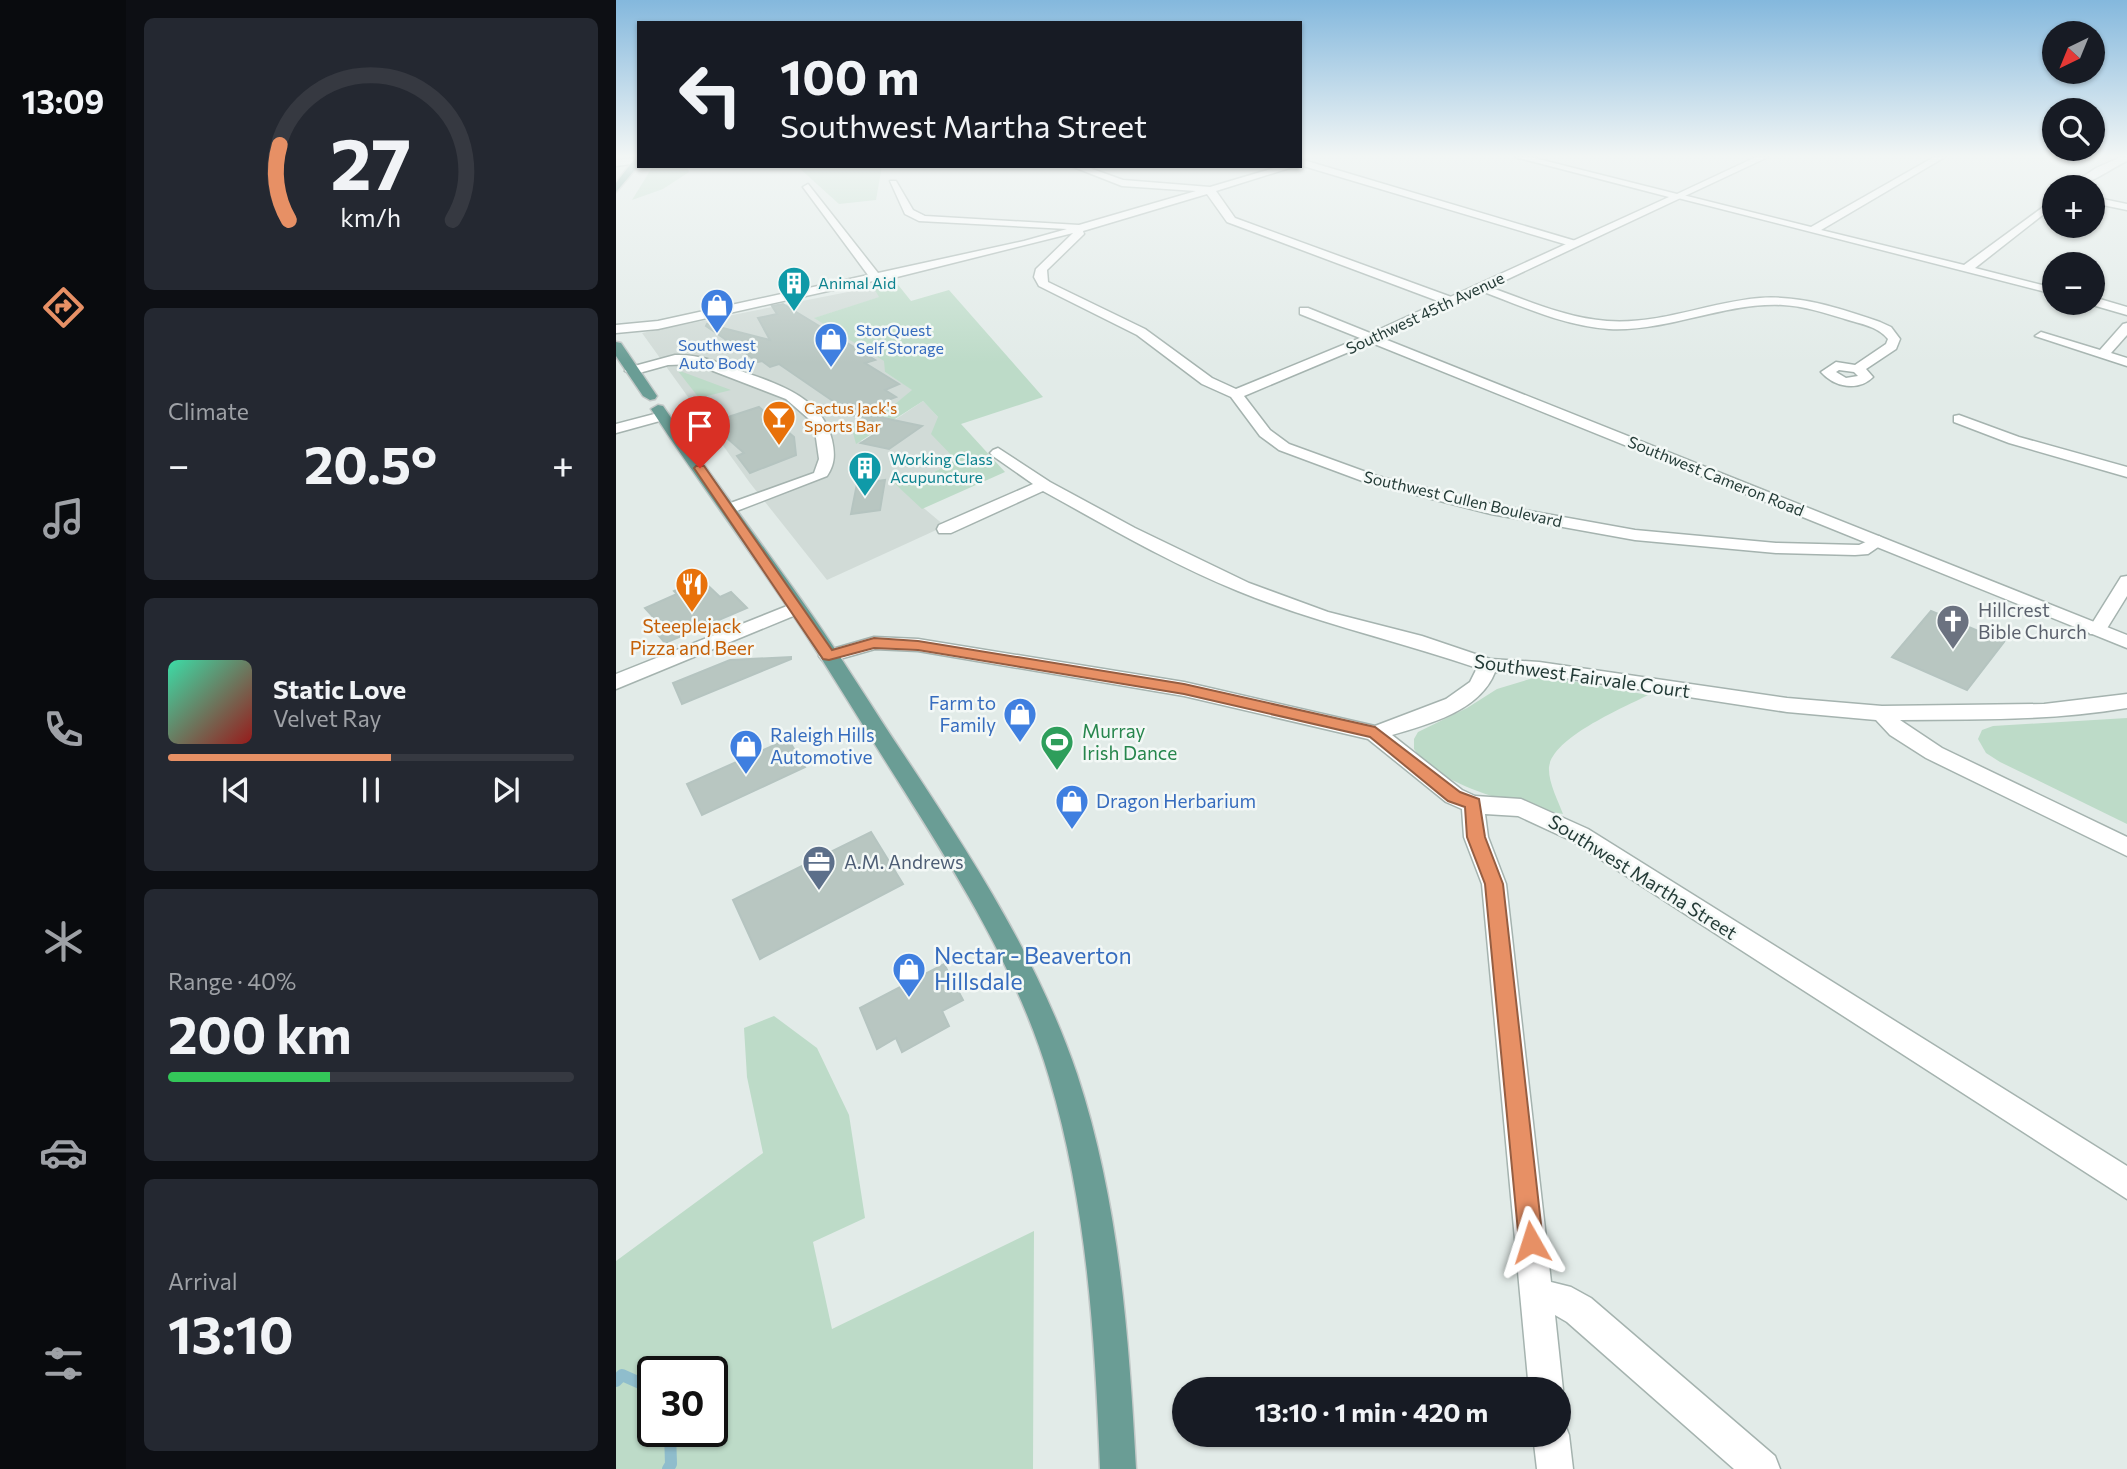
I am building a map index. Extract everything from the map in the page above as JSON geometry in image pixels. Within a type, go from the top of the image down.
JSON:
[{"type":"main road","points":[[616,346],[829,656],[969,874],[1012,950],[1059,1066],[1086,1165],[1104,1269],[1114,1370],[1118,1469]]},
{"type":"street","points":[[837,226],[877,279]]},
{"type":"street","points":[[1072,226],[1078,230]]},
{"type":"street","points":[[616,329],[658,325],[877,279],[1093,226]]},
{"type":"street","points":[[1246,226],[1450,301]]},
{"type":"street","points":[[1513,226],[1575,244]]},
{"type":"street","name":"Southwest 45th Avenue","points":[[1237,394],[1371,338],[1616,226]]},
{"type":"street","points":[[1795,226],[2042,289]]},
{"type":"street","points":[[1813,230],[1821,226]]},
{"type":"street","points":[[1965,269],[2023,226]]},
{"type":"street","points":[[1078,230],[1076,238],[1042,269],[1040,277],[1043,284],[1141,332],[1207,381],[1237,394]]},
{"type":"street","points":[[1480,287],[1583,321],[1606,325],[1644,324],[1765,302],[1781,301],[1814,307],[1880,326],[1892,335],[1894,339],[1891,346],[1858,369]]},
{"type":"street","points":[[2105,305],[2127,312]]},
{"type":"street","name":"Southwest Cameron Road","points":[[1304,311],[2127,642]]},
{"type":"street","points":[[2102,355],[2127,327]]},
{"type":"street","points":[[2041,335],[2127,362]]},
{"type":"street","points":[[632,371],[679,359],[704,362],[773,387],[803,404],[818,421],[826,441],[827,457],[826,469],[819,477],[728,509]]},
{"type":"street","name":"Southwest Cullen Boulevard","points":[[1237,394],[1265,433],[1294,451],[1371,479],[1492,509],[1635,535],[1689,541],[1855,550],[1862,550],[1879,541]]},
{"type":"street","points":[[616,429],[657,407]]},
{"type":"street","points":[[1959,419],[2014,440],[2127,472]]},
{"type":"street","name":"Southwest Fairvale Court","points":[[998,453],[1044,485],[1129,532],[1243,587],[1301,609],[1415,640],[1488,666],[1539,668],[1787,705],[1882,713],[2044,711],[2127,701]]},
{"type":"street","points":[[945,529],[1044,485]]},
{"type":"street","points":[[2097,631],[2127,582]]},
{"type":"street","points":[[616,682],[797,608]]},
{"type":"street","name":"Southwest Martha Street","points":[[829,656],[874,643],[918,645],[1184,689],[1375,733],[1454,796],[1473,804],[1521,808],[1580,835],[2127,1184]]},
{"type":"street","points":[[1375,733],[1426,715],[1465,695],[1481,682],[1488,666]]},
{"type":"street","points":[[1882,713],[1897,730],[1934,753],[2127,847]]},
{"type":"street","points":[[1473,804],[1476,837],[1494,884],[1545,1377]]},
{"type":"street","points":[[1537,1297],[1559,1299],[1579,1310],[1762,1469]]},
{"type":"street","points":[[1552,1447],[1555,1469]]},
{"type":"shaded area","points":[[873,287],[880,297],[815,318],[885,361],[885,372],[913,390],[884,413],[851,425],[862,442],[923,401],[938,417],[956,460],[923,478],[894,483],[945,526],[827,580],[750,483],[642,333]]},
{"type":"green space","points":[[895,281],[911,301],[949,290],[1043,397],[961,424],[1005,472],[922,509],[893,482],[923,478],[956,460],[931,434],[938,417],[923,401],[856,444],[851,425],[884,413],[912,390],[885,372],[884,361],[814,318],[879,297],[873,287]]},
{"type":"green space","points":[[680,371],[731,390],[699,398]]},
{"type":"green space","points":[[1550,677],[1648,695],[1575,734],[1553,756],[1549,767],[1550,779],[1563,814],[1504,800],[1461,784],[1426,763],[1414,749],[1414,739],[1418,732],[1467,708],[1497,689],[1533,678]]},
{"type":"green space","points":[[2127,718],[2127,824],[2000,762],[1986,753],[1978,739],[1982,730],[1993,726]]},
{"type":"green space","points":[[774,1016],[817,1048],[849,1115],[865,1218],[813,1242],[832,1329],[1034,1231],[1033,1469],[616,1469],[616,1261],[763,1153],[747,1077],[744,1028]]},
{"type":"building","name":"StorQuest Self Storage","points":[[783,304],[875,360],[865,363],[899,384],[885,390],[896,397],[855,412],[922,426],[889,449],[861,443],[878,432],[779,364],[770,367],[762,361],[758,362],[706,326],[707,324],[770,340],[758,318],[777,314],[772,306]]},
{"type":"building","points":[[759,407],[794,437],[796,455],[750,473],[737,456],[744,453],[710,423]]},
{"type":"building","name":"Working Class Acupuncture","points":[[885,480],[880,510],[851,514],[857,484]]},
{"type":"building","name":"Steeplejack Pizza and Beer","points":[[701,579],[720,597],[731,592],[747,608],[665,643],[649,624],[657,621],[645,608],[677,594],[674,591]]},
{"type":"building","name":"Hillcrest Bible Church","points":[[1931,611],[2004,642],[1967,690],[1892,657]]},
{"type":"building","points":[[791,657],[682,704],[673,683],[730,660]]},
{"type":"building","name":"Raleigh Hills Automotive","points":[[788,739],[805,767],[702,815],[687,784]]},
{"type":"building","name":"A.M. Andrews","points":[[871,832],[903,884],[760,959],[733,900]]},
{"type":"building","points":[[944,964],[963,1000],[942,1011],[949,1026],[902,1052],[896,1038],[877,1049],[860,1008]]},
{"type":"waterway","points":[[616,1381],[622,1375],[637,1382]]},
{"type":"waterway","points":[[668,1469],[671,1464],[670,1447]]},
{"type":"place","name":"Animal Aid","points":[[794,313]]},
{"type":"place","name":"Southwest Auto Body","points":[[717,335]]},
{"type":"place","name":"StorQuest Self Storage","points":[[831,369]]},
{"type":"place","name":"Cactus Jack's Sports Bar","points":[[779,447]]},
{"type":"place","name":"Working Class Acupuncture","points":[[865,498]]},
{"type":"place","name":"Steeplejack Pizza and Beer","points":[[692,614]]},
{"type":"place","name":"Hillcrest Bible Church","points":[[1953,651]]},
{"type":"place","name":"Farm to Family","points":[[1020,744]]},
{"type":"place","name":"Murray Irish Dance","points":[[1057,772]]},
{"type":"place","name":"Raleigh Hills Automotive","points":[[746,776]]},
{"type":"place","name":"Dragon Herbarium","points":[[1072,831]]},
{"type":"place","name":"A.M. Andrews","points":[[819,892]]},
{"type":"place","name":"Nectar - Beaverton Hillsdale","points":[[909,999]]},
{"type":"route","points":[[700,468],[829,656],[874,643],[918,645],[1184,689],[1279,709],[1354,730],[1375,733],[1454,796],[1473,804],[1476,837],[1494,884],[1531,1242]]}]
